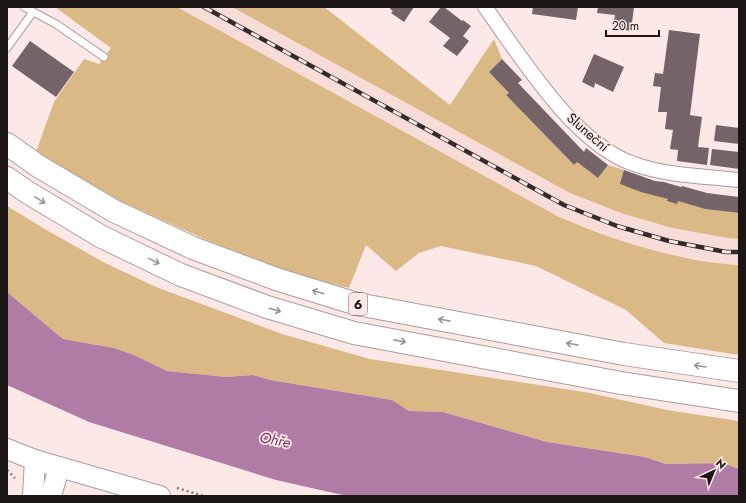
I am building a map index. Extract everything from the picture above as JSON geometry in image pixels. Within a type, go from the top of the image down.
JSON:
[{"type":"highway","name":"6","points":[[7,144],[38,166],[114,211],[193,248],[276,279],[357,304],[624,354],[739,372]]},
{"type":"highway","name":"6","points":[[7,178],[27,192],[102,237],[181,275],[267,307],[354,333],[621,384],[739,401]]},
{"type":"street","name":"Sluneční","points":[[485,7],[544,89],[574,122],[606,150],[619,158],[634,164],[659,171],[739,180]]},
{"type":"street","points":[[7,449],[35,460],[160,496]]},
{"type":"street","points":[[32,496],[35,460]]},
{"type":"street","points":[[51,496],[59,467]]},
{"type":"lane","points":[[24,7],[56,24],[104,57]]},
{"type":"lane","points":[[7,48],[32,12]]},
{"type":"shaded area","points":[[55,7],[177,7],[559,217],[613,238],[660,252],[708,262],[739,265],[739,355],[664,343],[626,310],[536,266],[441,246],[419,253],[396,271],[366,245],[349,288],[295,274],[209,241],[122,202],[36,152],[54,102],[84,59],[99,64],[111,48]]},
{"type":"shaded area","points":[[177,7],[232,7],[570,193],[621,213],[672,228],[739,239],[739,265],[725,264],[666,253],[612,238],[559,217]]},
{"type":"shaded area","points":[[232,7],[324,7],[450,105],[494,39],[502,59],[489,72],[509,93],[506,95],[574,165],[577,162],[598,178],[608,165],[624,170],[621,184],[705,209],[739,213],[739,239],[672,228],[621,213],[570,193]]},
{"type":"shaded area","points":[[7,206],[105,263],[156,287],[282,334],[370,359],[590,393],[667,410],[739,421],[739,469],[723,463],[666,464],[645,457],[547,442],[443,412],[409,411],[392,400],[270,380],[253,375],[226,377],[167,371],[134,355],[114,348],[63,339],[7,292]]},
{"type":"water","name":"Ohře","points":[[7,292],[63,339],[114,348],[134,355],[167,371],[226,377],[253,375],[270,380],[392,400],[409,411],[443,412],[547,442],[645,457],[666,464],[723,463],[739,469],[739,496],[347,496],[276,480],[89,422],[7,385]]},
{"type":"building","points":[[391,7],[414,7],[404,22],[391,13],[393,11],[390,9]]},
{"type":"building","points":[[441,7],[444,7],[471,26],[463,36],[469,41],[457,56],[443,46],[450,38],[429,22]]},
{"type":"building","points":[[533,7],[578,7],[576,20],[532,14]]},
{"type":"building","points":[[598,7],[634,7],[631,31],[613,28],[615,15],[597,13]]},
{"type":"building","points":[[669,30],[700,34],[690,115],[702,117],[698,147],[709,148],[707,165],[677,161],[678,150],[670,149],[673,130],[665,129],[667,112],[658,112],[661,87],[653,86],[655,73],[663,74]]},
{"type":"building","points":[[30,41],[74,72],[56,97],[12,66]]},
{"type":"building","points":[[594,54],[624,67],[613,92],[595,83],[594,88],[582,82]]},
{"type":"building","points":[[502,59],[522,80],[518,83],[584,152],[586,148],[608,165],[598,178],[577,162],[574,165],[506,95],[509,93],[489,72]]},
{"type":"building","points":[[716,125],[739,128],[739,144],[714,141]]},
{"type":"building","points":[[712,149],[739,152],[739,169],[710,165]]},
{"type":"building","points":[[624,170],[655,181],[707,193],[739,197],[739,213],[705,209],[678,201],[677,204],[667,201],[668,199],[641,192],[620,184]]},
{"type":"railway","points":[[204,7],[564,205],[617,226],[669,241],[726,252],[739,252]]}]
